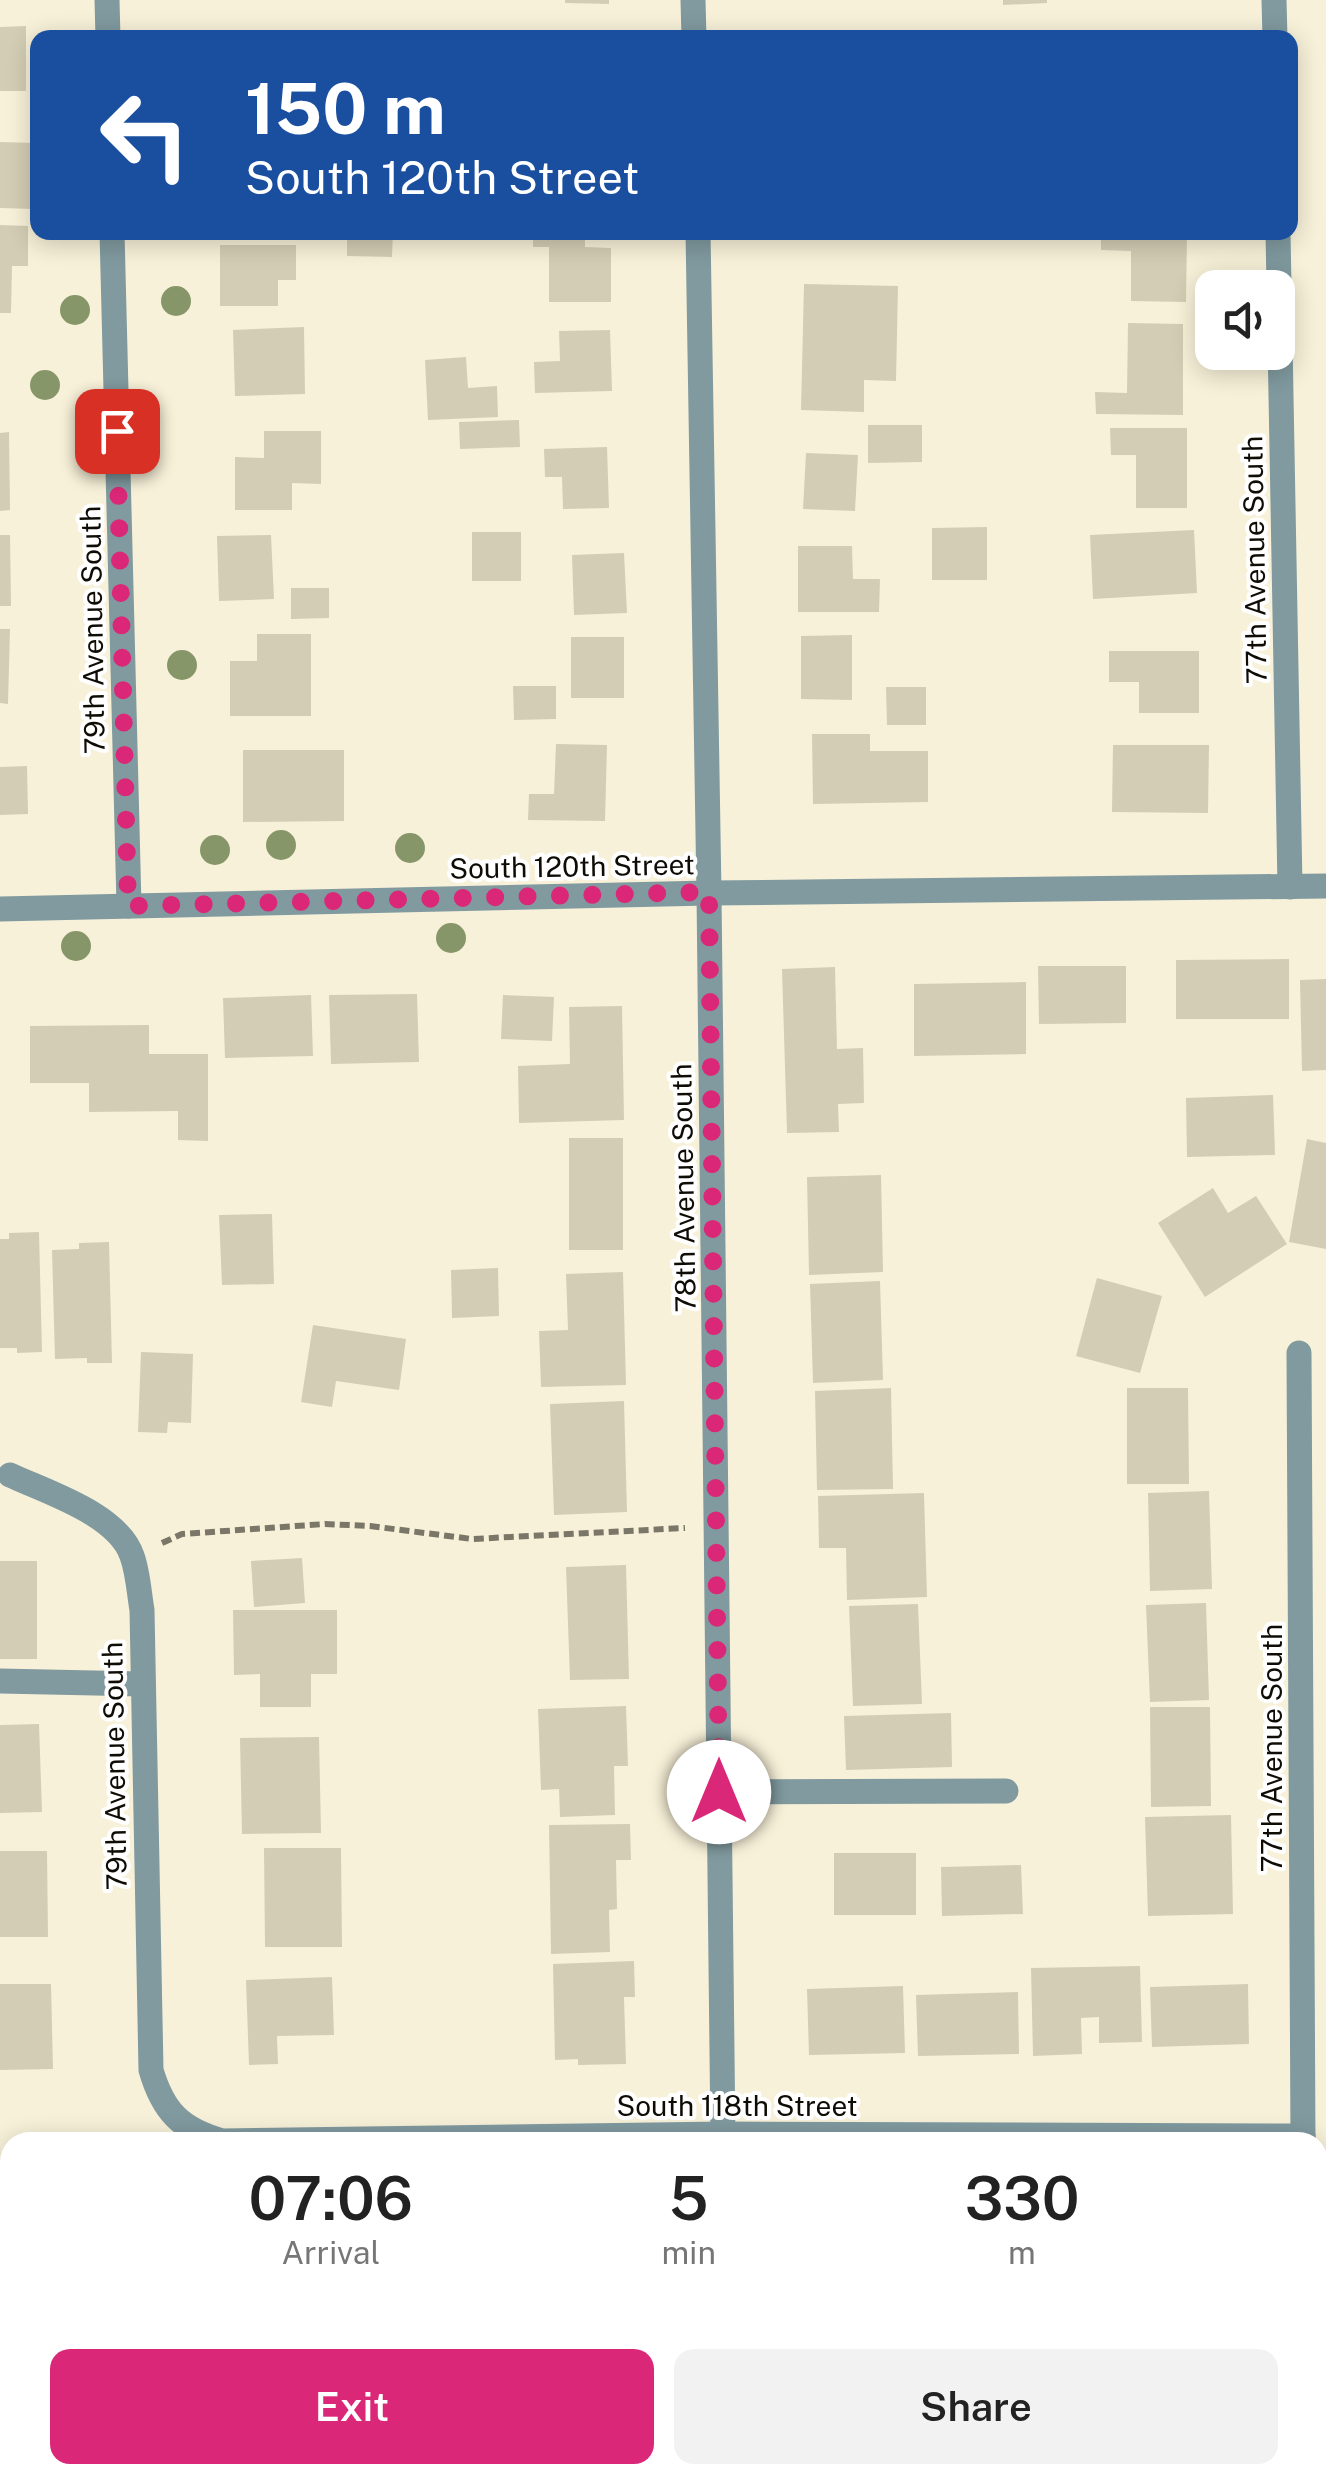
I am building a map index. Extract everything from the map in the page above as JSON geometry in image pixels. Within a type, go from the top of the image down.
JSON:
[{"type":"street","points":[[107,0],[108,30]]},
{"type":"street","points":[[694,0],[694,30]]},
{"type":"street","points":[[1274,0],[1275,30]]},
{"type":"street","name":"79th Avenue South","points":[[112,240],[128,906]]},
{"type":"street","name":"78th Avenue South","points":[[698,240],[723,2132]]},
{"type":"street","name":"77th Avenue South","points":[[1278,240],[1290,887]]},
{"type":"street","name":"South 120th Street","points":[[0,909],[709,892],[1326,886]]},
{"type":"street","name":"77th Avenue South","points":[[1298,1353],[1303,2132]]},
{"type":"street","points":[[10,1475],[100,1518],[126,1542],[133,1557]]},
{"type":"street","name":"79th Avenue South","points":[[133,1557],[142,1610],[151,2070],[160,2100],[177,2119]]},
{"type":"street","points":[[0,1682],[142,1684]]},
{"type":"street","points":[[719,1792],[1006,1791]]},
{"type":"street","name":"South 118th Street","points":[[177,2119],[195,2132]]},
{"type":"path","points":[[133,1557],[182,1534],[326,1524],[472,1539],[716,1527]]},
{"type":"building","points":[[609,0],[609,4],[565,3]]},
{"type":"building","points":[[1003,0],[1047,0],[1047,3],[1003,5]]},
{"type":"building","points":[[26,26],[26,91],[0,91],[0,27]]},
{"type":"building","points":[[0,142],[30,143],[30,209],[0,208]]},
{"type":"building","points":[[0,225],[28,226],[28,266],[12,266],[11,313],[0,313]]},
{"type":"building","points":[[347,240],[393,240],[392,257],[347,256]]},
{"type":"building","points":[[533,240],[585,240],[585,247],[611,248],[611,302],[549,302],[549,247],[533,247]]},
{"type":"building","points":[[1101,240],[1187,240],[1186,302],[1131,301],[1131,251],[1101,250]]},
{"type":"building","points":[[220,245],[296,245],[296,280],[278,280],[278,306],[220,306]]},
{"type":"building","points":[[804,284],[898,286],[896,381],[864,380],[864,412],[801,410]]},
{"type":"building","points":[[1128,323],[1183,324],[1183,415],[1096,414],[1095,392],[1127,393]]},
{"type":"building","points":[[304,327],[305,394],[235,396],[233,330]]},
{"type":"building","points":[[610,330],[612,391],[535,393],[534,362],[560,361],[559,331]]},
{"type":"building","points":[[466,357],[468,388],[497,386],[498,417],[428,420],[425,360]]},
{"type":"building","points":[[519,420],[520,447],[460,449],[459,422]]},
{"type":"building","points":[[868,425],[922,425],[922,462],[868,463]]},
{"type":"building","points":[[1110,428],[1187,428],[1187,508],[1136,508],[1136,455],[1111,455]]},
{"type":"building","points":[[264,431],[321,431],[321,484],[292,483],[292,510],[235,510],[235,457],[264,458]]},
{"type":"building","points":[[9,432],[10,510],[0,511],[0,433]]},
{"type":"building","points":[[607,447],[609,508],[563,509],[562,477],[545,477],[544,449]]},
{"type":"building","points":[[806,453],[858,455],[855,511],[803,509]]},
{"type":"building","points":[[987,527],[987,580],[932,580],[932,528]]},
{"type":"building","points":[[1194,530],[1197,593],[1093,599],[1090,535]]},
{"type":"building","points":[[472,532],[521,532],[521,581],[472,581]]},
{"type":"building","points":[[0,535],[10,535],[11,606],[0,606]]},
{"type":"building","points":[[271,535],[274,599],[219,601],[217,536]]},
{"type":"building","points":[[798,546],[852,546],[853,579],[880,579],[879,612],[798,612]]},
{"type":"building","points":[[624,553],[627,613],[574,615],[572,555]]},
{"type":"building","points":[[291,588],[329,588],[329,618],[291,619]]},
{"type":"building","points":[[0,629],[10,629],[8,704],[0,703]]},
{"type":"building","points":[[257,634],[311,634],[311,716],[230,716],[230,661],[257,661]]},
{"type":"building","points":[[852,635],[852,700],[801,699],[801,636]]},
{"type":"building","points":[[571,637],[624,637],[624,698],[571,698]]},
{"type":"building","points":[[1109,651],[1199,651],[1199,713],[1139,713],[1139,682],[1109,682]]},
{"type":"building","points":[[513,686],[556,686],[556,719],[514,720]]},
{"type":"building","points":[[886,687],[926,687],[926,725],[887,725]]},
{"type":"building","points":[[812,734],[870,734],[870,751],[928,751],[928,802],[813,804]]},
{"type":"building","points":[[556,744],[607,745],[605,821],[528,820],[529,794],[554,794]]},
{"type":"building","points":[[1113,745],[1209,745],[1208,813],[1112,812]]},
{"type":"building","points":[[243,750],[344,750],[344,821],[243,822]]},
{"type":"building","points":[[27,766],[28,814],[0,815],[0,767]]},
{"type":"building","points":[[1289,959],[1289,1019],[1176,1019],[1176,960]]},
{"type":"building","points":[[1038,966],[1126,966],[1126,1023],[1039,1024]]},
{"type":"building","points":[[835,967],[837,1049],[863,1048],[864,1103],[838,1104],[839,1132],[787,1133],[782,969]]},
{"type":"building","points":[[1326,979],[1326,1070],[1302,1071],[1300,980]]},
{"type":"building","points":[[1026,982],[1026,1054],[914,1056],[914,984]]},
{"type":"building","points":[[417,994],[419,1062],[331,1064],[329,995]]},
{"type":"building","points":[[311,995],[313,1056],[225,1058],[223,998]]},
{"type":"building","points":[[503,995],[554,997],[552,1041],[501,1039]]},
{"type":"building","points":[[622,1006],[624,1120],[519,1123],[518,1066],[570,1064],[569,1007]]},
{"type":"building","points":[[149,1025],[149,1054],[208,1054],[208,1141],[178,1140],[178,1111],[89,1112],[89,1083],[30,1083],[30,1026]]},
{"type":"building","points":[[1273,1095],[1275,1155],[1187,1157],[1186,1098]]},
{"type":"building","points":[[569,1138],[623,1138],[623,1250],[569,1250]]},
{"type":"building","points":[[1307,1139],[1326,1143],[1326,1249],[1289,1242]]},
{"type":"building","points":[[881,1175],[883,1272],[809,1275],[807,1177]]},
{"type":"building","points":[[1213,1188],[1228,1213],[1256,1196],[1287,1244],[1205,1297],[1158,1223]]},
{"type":"building","points":[[272,1214],[274,1284],[222,1285],[219,1215]]},
{"type":"building","points":[[39,1232],[42,1352],[17,1353],[17,1348],[0,1348],[0,1239],[9,1239],[9,1233]]},
{"type":"building","points":[[109,1242],[112,1363],[87,1363],[87,1358],[55,1359],[52,1250],[79,1249],[79,1243]]},
{"type":"building","points":[[498,1268],[499,1316],[452,1318],[451,1270]]},
{"type":"building","points":[[623,1272],[626,1385],[541,1387],[539,1331],[568,1330],[566,1274]]},
{"type":"building","points":[[1097,1278],[1162,1296],[1140,1373],[1076,1356]]},
{"type":"building","points":[[880,1281],[883,1380],[813,1383],[810,1284]]},
{"type":"building","points":[[313,1325],[406,1339],[399,1390],[336,1381],[332,1407],[301,1402]]},
{"type":"building","points":[[141,1352],[193,1354],[191,1423],[168,1422],[167,1433],[138,1432]]},
{"type":"building","points":[[891,1388],[893,1489],[817,1490],[815,1391]]},
{"type":"building","points":[[1127,1388],[1188,1388],[1189,1484],[1127,1484]]},
{"type":"building","points":[[624,1401],[627,1512],[554,1515],[550,1404]]},
{"type":"building","points":[[1209,1491],[1212,1589],[1150,1591],[1148,1493]]},
{"type":"building","points":[[924,1493],[927,1597],[847,1600],[846,1548],[819,1548],[818,1496]]},
{"type":"building","points":[[302,1558],[305,1603],[254,1607],[251,1561]]},
{"type":"building","points":[[0,1561],[37,1561],[37,1659],[0,1659]]},
{"type":"building","points":[[626,1565],[629,1679],[570,1680],[566,1567]]},
{"type":"building","points":[[1206,1603],[1209,1700],[1150,1702],[1146,1605]]},
{"type":"building","points":[[918,1604],[922,1704],[853,1706],[849,1606]]},
{"type":"building","points":[[233,1610],[337,1610],[337,1674],[311,1674],[311,1707],[260,1707],[260,1674],[234,1675]]},
{"type":"building","points":[[626,1706],[628,1766],[614,1766],[615,1815],[560,1817],[559,1789],[541,1790],[538,1709]]},
{"type":"building","points":[[1150,1707],[1210,1707],[1211,1806],[1151,1807]]},
{"type":"building","points":[[951,1713],[952,1767],[846,1770],[844,1716]]},
{"type":"building","points":[[39,1724],[42,1812],[0,1813],[0,1725]]},
{"type":"building","points":[[319,1737],[321,1833],[242,1834],[240,1738]]},
{"type":"building","points":[[1231,1815],[1233,1914],[1148,1916],[1145,1817]]},
{"type":"building","points":[[630,1824],[631,1860],[616,1860],[617,1909],[609,1910],[610,1952],[551,1954],[549,1825]]},
{"type":"building","points":[[264,1848],[341,1848],[342,1947],[265,1947]]},
{"type":"building","points":[[0,1851],[47,1851],[48,1937],[0,1937]]},
{"type":"building","points":[[834,1853],[916,1853],[916,1915],[834,1915]]},
{"type":"building","points":[[1021,1865],[1023,1914],[942,1916],[941,1867]]},
{"type":"building","points":[[634,1961],[635,1997],[624,1997],[626,2064],[578,2065],[578,2059],[555,2060],[553,1964]]},
{"type":"building","points":[[1140,1966],[1142,2042],[1099,2043],[1099,2017],[1081,2018],[1082,2054],[1033,2056],[1031,1968]]},
{"type":"building","points":[[332,1977],[334,2035],[277,2036],[278,2064],[249,2065],[246,1980]]},
{"type":"building","points":[[0,1984],[51,1984],[53,2069],[0,2070]]},
{"type":"building","points":[[1248,1984],[1249,2044],[1152,2047],[1150,1987]]},
{"type":"building","points":[[903,1986],[905,2053],[809,2055],[807,1989]]},
{"type":"building","points":[[1018,1992],[1019,2054],[918,2056],[916,1995]]},
{"type":"route","points":[[117,431],[128,906],[709,892],[719,1792]]}]
